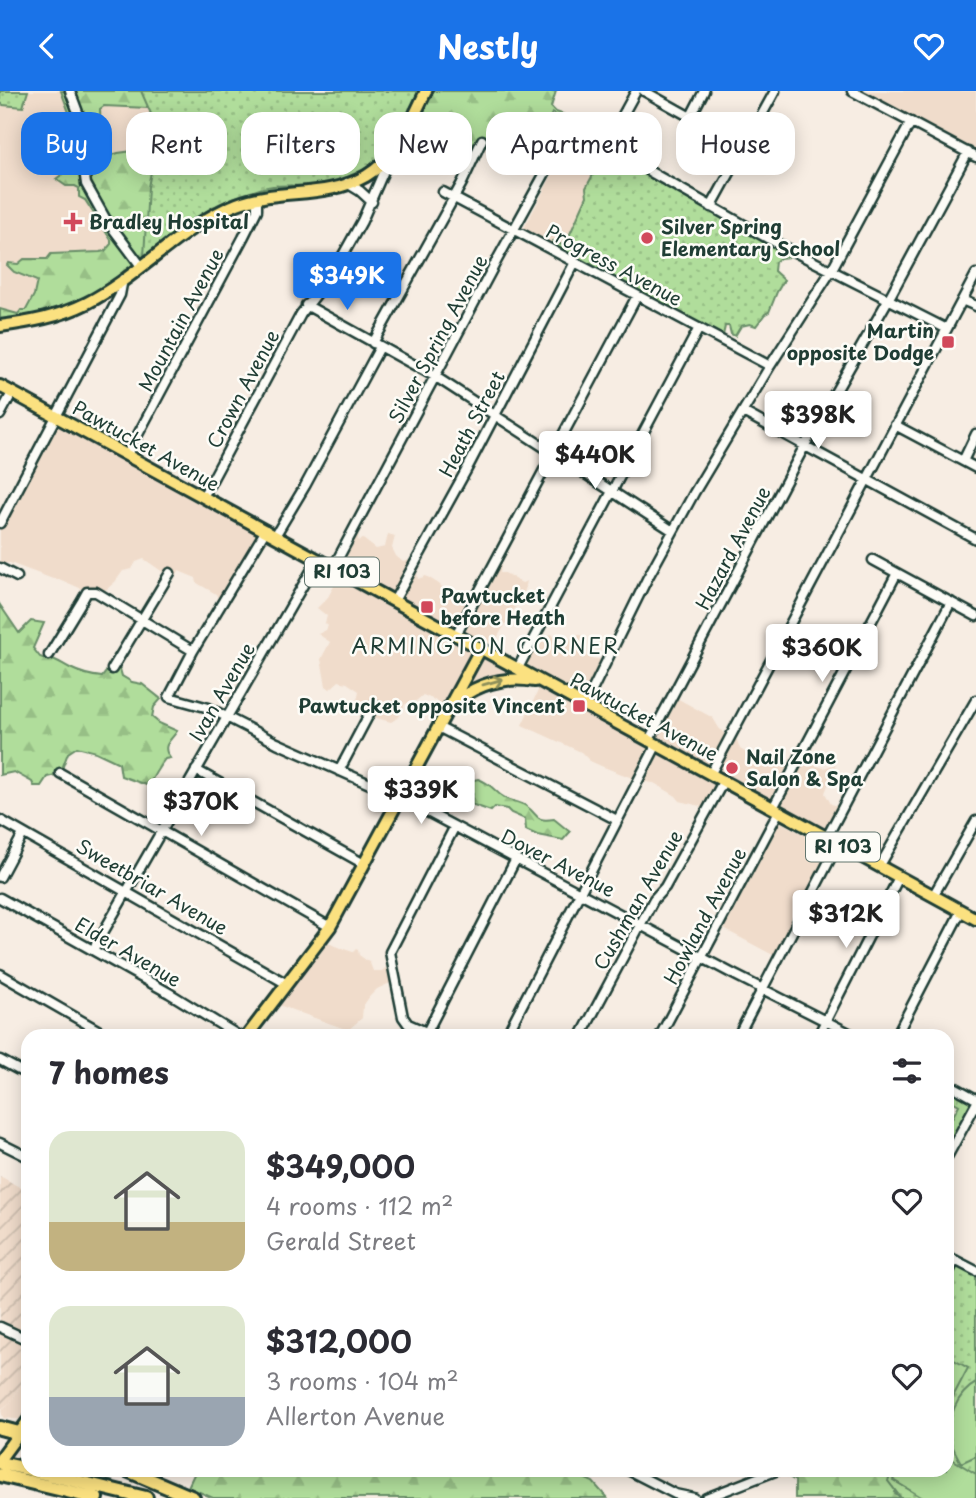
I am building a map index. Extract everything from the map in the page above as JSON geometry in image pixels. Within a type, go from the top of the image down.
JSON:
[{"type":"highway","points":[[0,1428],[21,1431]]},
{"type":"highway","points":[[0,1461],[21,1467]]},
{"type":"highway","points":[[0,1475],[96,1498]]},
{"type":"highway","points":[[59,1477],[146,1498]]},
{"type":"highway","points":[[144,1477],[193,1498]]},
{"type":"main road","points":[[416,112],[426,91]]},
{"type":"main road","points":[[0,326],[33,321],[87,303],[171,243],[224,210],[257,198],[285,193],[320,192],[364,177],[374,168]]},
{"type":"main road","name":"Pawtucket Avenue","points":[[0,386],[976,919]]},
{"type":"main road","points":[[252,1029],[330,927],[481,648]]},
{"type":"main road","points":[[449,708],[471,691],[495,681],[515,678],[544,683]]},
{"type":"main road","points":[[0,1461],[21,1434]]},
{"type":"street","points":[[70,91],[82,123],[86,184],[105,218],[141,266]]},
{"type":"street","points":[[625,112],[636,91]]},
{"type":"street","points":[[643,91],[680,112]]},
{"type":"street","points":[[693,112],[704,91]]},
{"type":"street","points":[[763,112],[775,91]]},
{"type":"street","points":[[852,91],[972,154]]},
{"type":"street","points":[[585,705],[673,531],[719,448],[831,271],[911,122]]},
{"type":"street","points":[[49,655],[87,592],[96,592],[193,651],[304,486],[482,141]]},
{"type":"street","name":"Hazard Avenue","points":[[510,1029],[804,447],[972,154]]},
{"type":"street","name":"Crown Avenue","points":[[203,497],[306,305],[333,273],[372,202],[383,175]]},
{"type":"street","name":"Silver Spring Avenue","points":[[333,568],[543,175]]},
{"type":"street","points":[[654,175],[831,271],[945,328]]},
{"type":"street","points":[[711,207],[729,175]]},
{"type":"street","points":[[347,183],[372,202]]},
{"type":"street","name":"Progress Avenue","points":[[443,192],[770,366]]},
{"type":"street","name":"Mountain Avenue","points":[[127,455],[243,239],[257,209],[257,198]]},
{"type":"street","name":"Heath Street","points":[[394,601],[575,262]]},
{"type":"street","points":[[711,773],[976,274]]},
{"type":"street","points":[[0,523],[120,295],[123,279]]},
{"type":"street","points":[[456,635],[637,296]]},
{"type":"street","points":[[962,300],[976,306]]},
{"type":"street","points":[[306,305],[436,377],[673,531]]},
{"type":"street","points":[[518,667],[699,328]]},
{"type":"street","points":[[0,415],[12,393]]},
{"type":"street","points":[[743,412],[976,540]]},
{"type":"street","points":[[895,425],[976,468]]},
{"type":"street","points":[[962,461],[976,434]]},
{"type":"street","name":"Ivan Avenue","points":[[93,950],[318,559]]},
{"type":"street","points":[[873,560],[976,616]]},
{"type":"street","points":[[0,568],[17,576]]},
{"type":"street","points":[[112,669],[170,573]]},
{"type":"street","name":"Howland Avenue","points":[[664,1029],[897,573]]},
{"type":"street","points":[[827,837],[951,603]]},
{"type":"street","name":"Dover Avenue","points":[[193,651],[169,697],[202,705],[399,797],[841,1029]]},
{"type":"street","points":[[879,867],[976,700]]},
{"type":"street","points":[[339,771],[374,705]]},
{"type":"street","points":[[438,727],[617,820]]},
{"type":"street","points":[[196,770],[364,864]]},
{"type":"street","points":[[60,773],[330,927]]},
{"type":"street","name":"Cushman Avenue","points":[[586,1029],[640,924],[654,899],[665,887],[724,780]]},
{"type":"street","name":"Sweetbriar Avenue","points":[[0,820],[287,984]]},
{"type":"street","points":[[933,896],[976,821]]},
{"type":"street","points":[[420,1029],[408,1024],[403,1017],[390,952],[454,828]]},
{"type":"street","points":[[0,877],[23,834]]},
{"type":"street","points":[[742,1029],[838,843]]},
{"type":"street","points":[[433,1029],[516,859]]},
{"type":"street","points":[[822,1029],[899,877]]},
{"type":"street","name":"Elder Avenue","points":[[0,898],[227,1029]]},
{"type":"street","points":[[900,1029],[961,911]]},
{"type":"street","points":[[0,974],[96,1029]]},
{"type":"street","points":[[0,1061],[21,1072]]},
{"type":"street","points":[[954,1087],[976,1101],[954,1143]]},
{"type":"street","points":[[0,1143],[21,1154]]},
{"type":"street","points":[[954,1260],[973,1270],[976,1258]]},
{"type":"street","points":[[0,1327],[21,1337]]},
{"type":"street","points":[[642,1477],[675,1494],[694,1498]]},
{"type":"street","points":[[706,1498],[748,1477]]},
{"type":"shaded area","name":"Bradley Hospital","points":[[0,91],[141,91],[150,112],[126,112],[126,175],[150,175],[148,187],[80,299],[0,319]]},
{"type":"shaded area","points":[[863,91],[976,91],[976,151],[905,113]]},
{"type":"shaded area","name":"Silver Spring Elementary School","points":[[552,175],[644,175],[772,246],[723,335],[523,230]]},
{"type":"shaded area","points":[[52,414],[264,529],[217,604],[216,594],[197,583],[196,578],[179,571],[173,579],[144,559],[136,562],[132,569],[123,571],[101,594],[10,563],[0,567],[0,525]]},
{"type":"shaded area","points":[[359,526],[358,541],[363,539],[376,549],[385,547],[388,534],[395,536],[392,548],[396,556],[403,562],[413,559],[421,564],[417,573],[418,579],[426,576],[450,595],[471,606],[496,559],[502,560],[500,573],[522,583],[527,581],[525,590],[489,652],[519,667],[543,621],[552,622],[544,630],[544,640],[551,634],[563,640],[563,644],[557,645],[563,649],[574,635],[581,635],[583,653],[590,658],[604,660],[585,705],[650,739],[673,696],[713,718],[731,740],[737,740],[740,749],[752,756],[775,753],[784,765],[793,761],[796,764],[800,758],[808,757],[817,766],[824,768],[836,764],[825,793],[831,804],[843,807],[827,837],[725,780],[698,819],[700,806],[680,801],[654,783],[640,784],[635,779],[590,761],[581,752],[522,725],[542,682],[493,680],[445,713],[438,713],[437,701],[423,695],[416,701],[405,704],[399,717],[391,722],[373,717],[372,709],[356,704],[359,691],[347,683],[339,681],[330,689],[326,686],[321,659],[330,642],[318,634],[328,626],[325,623],[327,616],[317,608],[334,586],[338,575],[334,567]]},
{"type":"shaded area","points":[[780,822],[831,849],[775,956],[724,929]]},
{"type":"shaded area","points":[[329,939],[329,943],[353,952],[358,950],[359,955],[370,963],[373,971],[382,971],[385,968],[391,980],[370,996],[363,1006],[362,1018],[349,1029],[273,1003]]},
{"type":"shaded area","points":[[0,1176],[21,1188],[21,1385],[10,1403],[0,1410]]},
{"type":"shaded area","points":[[21,1385],[21,1419],[3,1418],[1,1410],[10,1403]]},
{"type":"green space","points":[[0,91],[28,91],[23,107],[3,105],[0,102]]},
{"type":"green space","points":[[61,91],[556,91],[551,107],[556,112],[486,112],[486,146],[480,145],[472,160],[472,112],[374,112],[374,166],[365,177],[235,205],[94,299],[0,326],[0,309],[18,314],[21,310],[26,310],[34,295],[37,281],[14,272],[8,263],[18,264],[24,259],[47,259],[51,254],[100,252],[105,251],[111,244],[85,200],[79,197],[79,188],[66,186],[56,179],[61,175],[112,175],[112,155],[126,152],[126,175],[227,175],[227,112],[151,112],[148,108],[104,106],[100,112],[69,112]]},
{"type":"green space","points":[[141,91],[421,91],[410,112],[374,112],[374,162],[360,172],[360,112],[241,112],[241,175],[355,175],[316,186],[269,187],[232,198],[195,219],[144,257],[150,175],[227,175],[227,112],[150,112]]},
{"type":"green space","name":"Silver Spring Elementary School","points":[[593,175],[653,175],[789,254],[789,257],[775,262],[774,271],[784,280],[769,312],[756,326],[741,326],[735,336],[731,334],[729,326],[725,326],[722,340],[550,248],[553,241],[562,245],[566,243],[587,196],[586,188]]},
{"type":"green space","points":[[0,605],[19,633],[31,621],[44,623],[33,648],[40,657],[98,677],[102,677],[109,668],[120,669],[122,676],[142,684],[161,699],[154,707],[152,717],[177,731],[166,747],[170,758],[162,762],[149,786],[121,776],[119,763],[77,747],[68,753],[60,774],[47,777],[41,786],[34,786],[32,782],[14,772],[0,775]]},
{"type":"green space","points":[[478,779],[505,798],[526,806],[540,819],[554,819],[570,832],[563,840],[537,835],[526,830],[525,819],[507,809],[495,807],[491,811],[471,804],[473,794],[462,786]]},
{"type":"green space","points":[[954,1093],[972,1101],[973,1104],[954,1136],[954,1114],[959,1105],[954,1102]]},
{"type":"green space","points":[[954,1263],[976,1271],[976,1498],[901,1498],[888,1481],[889,1477],[954,1477]]},
{"type":"green space","points":[[954,1360],[968,1368],[954,1395]]},
{"type":"green space","points":[[976,1383],[976,1456],[961,1463],[954,1450],[954,1408]]},
{"type":"green space","points":[[954,1460],[976,1474],[976,1498],[923,1498],[893,1480],[895,1477],[954,1477]]},
{"type":"green space","points":[[193,1477],[582,1477],[593,1482],[607,1498],[213,1498],[188,1487]]},
{"type":"green space","points":[[789,1477],[904,1477],[894,1492],[901,1498],[795,1498],[795,1481]]},
{"type":"place","name":"Bradley Hospital","points":[[73,222]]},
{"type":"place","name":"Silver Spring Elementary School","points":[[647,238]]},
{"type":"place","name":"Martin opposite Dodge","points":[[948,342]]},
{"type":"place","name":"Pawtucket before Heath","points":[[427,607]]},
{"type":"place","name":"Pawtucket opposite Vincent","points":[[579,706]]},
{"type":"place","name":"Nail Zone Salon & Spa","points":[[732,768]]},
{"type":"district","name":"ARMINGTON CORNER","points":[[486,647]]}]
